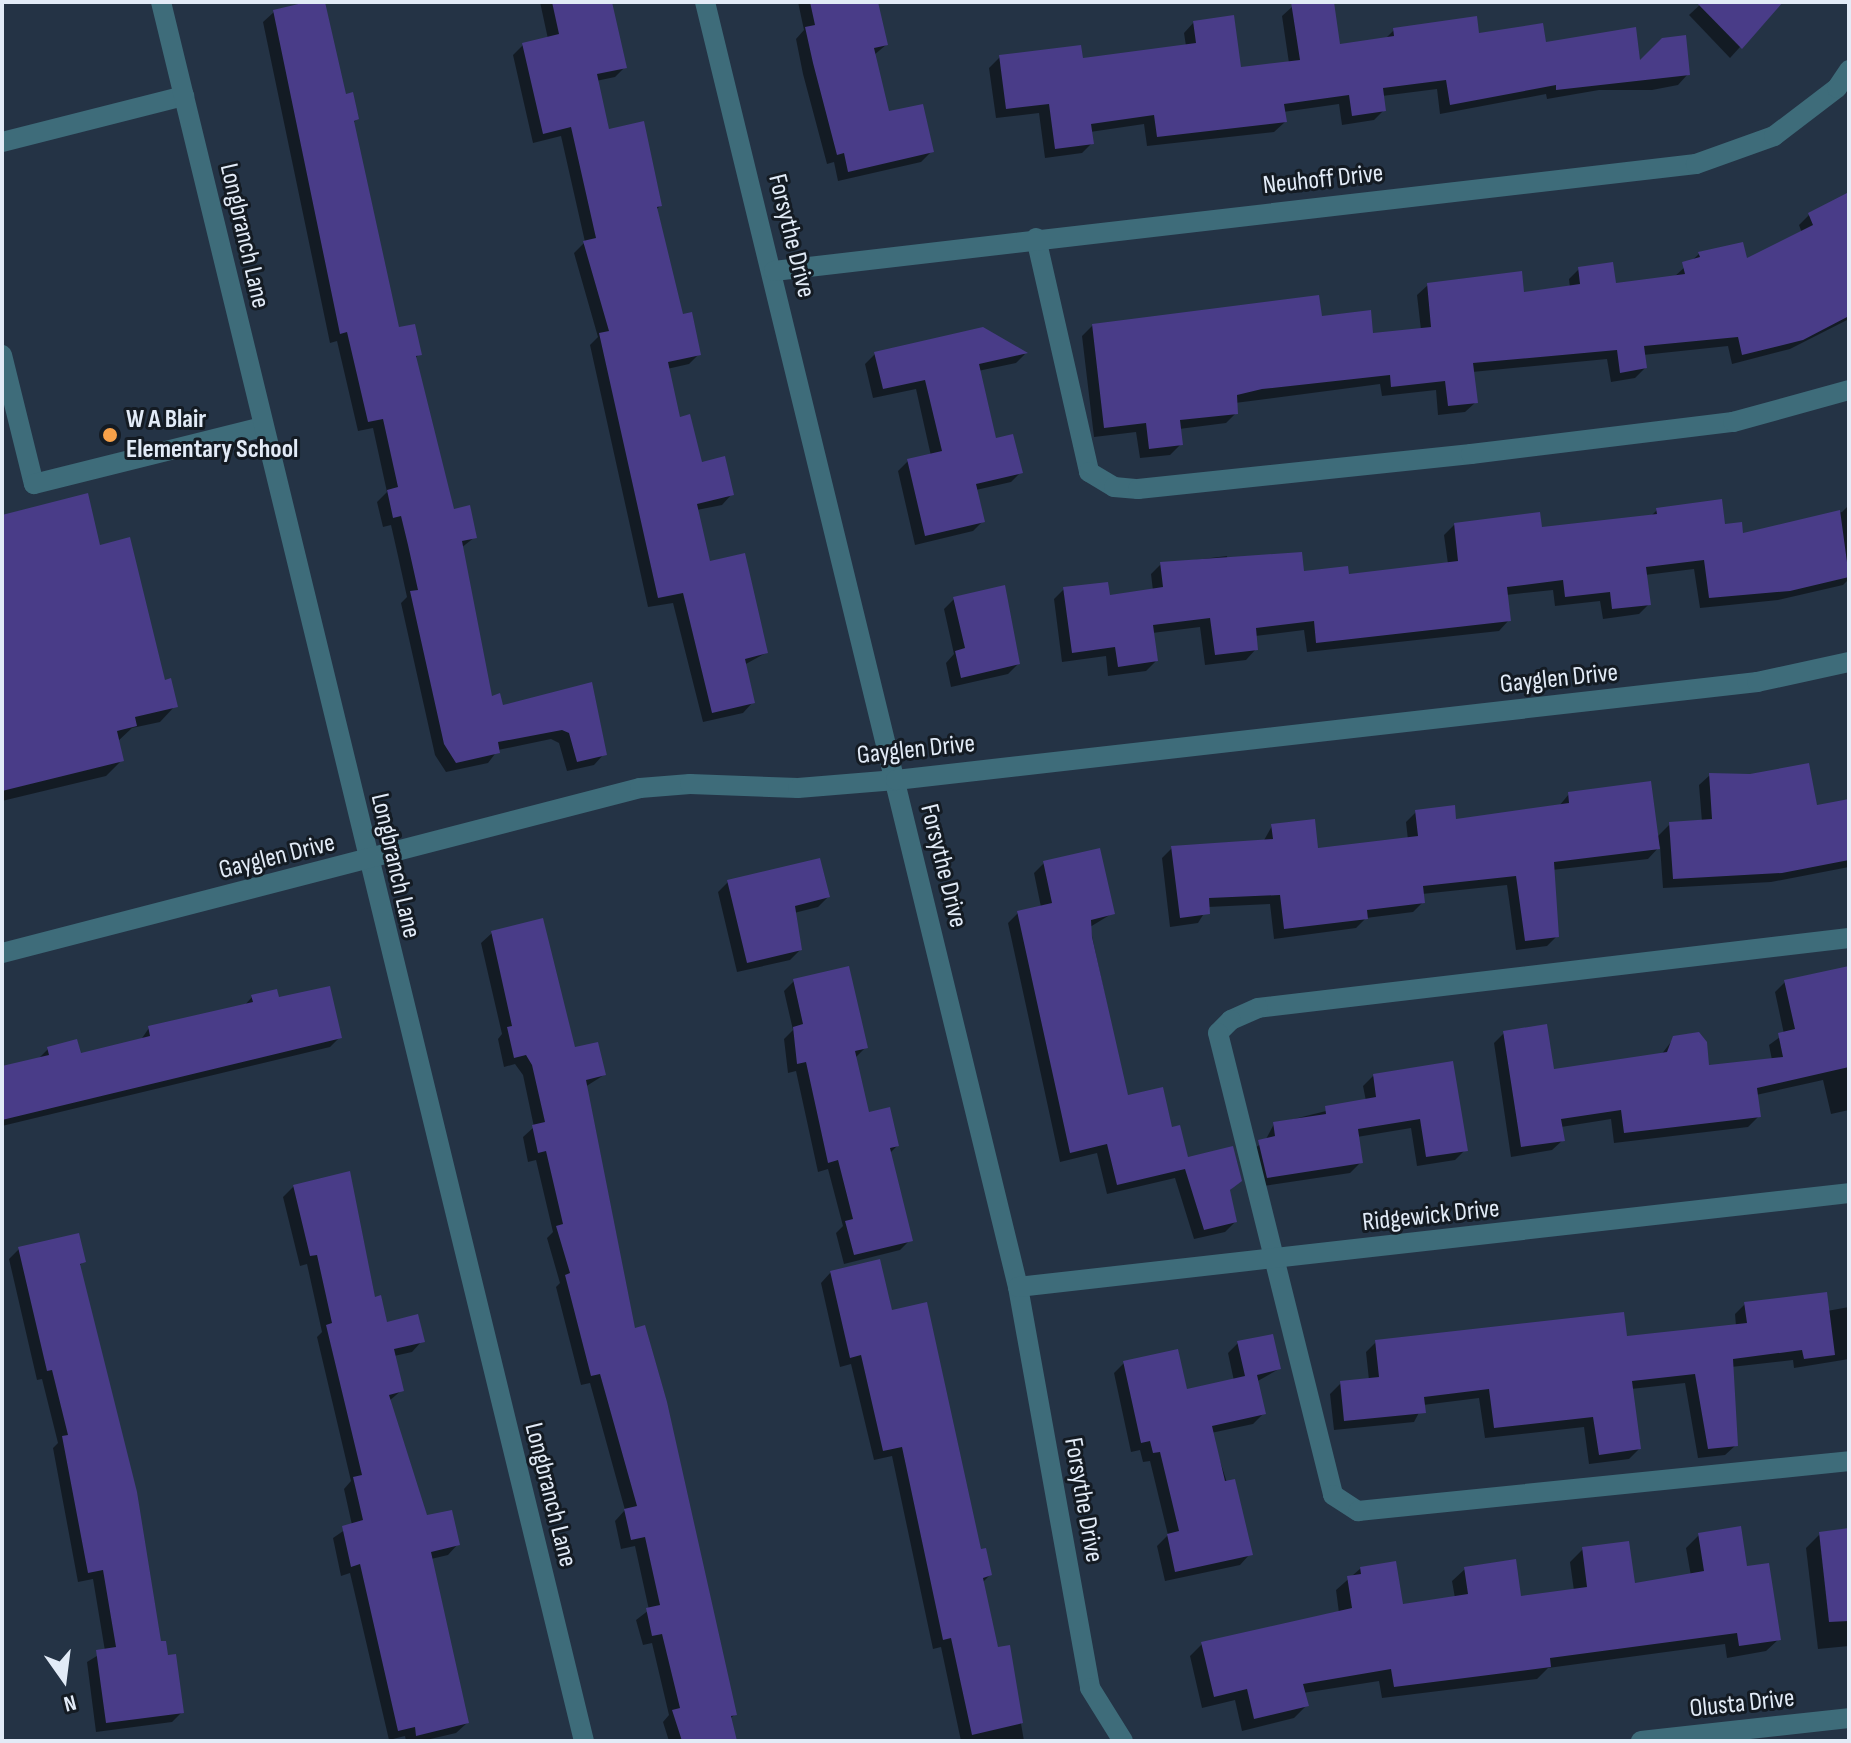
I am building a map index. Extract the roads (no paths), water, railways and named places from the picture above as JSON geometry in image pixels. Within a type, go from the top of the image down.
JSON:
[{"type":"street","name":"Longbranch Lane","points":[[161,2],[366,861],[584,1741]]},
{"type":"street","name":"Forsythe Drive","points":[[705,2],[774,271],[1018,1287],[1090,1688],[1123,1741]]},
{"type":"street","name":"Neuhoff Drive","points":[[774,271],[1036,238],[1696,164],[1774,136],[1837,88],[1849,70]]},
{"type":"street","points":[[2,142],[184,96]]},
{"type":"street","points":[[1036,238],[1089,472],[1114,487],[1138,489],[1455,456],[1733,422],[1849,390]]},
{"type":"street","points":[[2,355],[34,484],[263,427]]},
{"type":"street","name":"Gayglen Drive","points":[[2,953],[640,788],[690,784],[798,788],[896,780],[1757,682],[1849,662]]},
{"type":"street","points":[[1849,938],[1258,1008],[1231,1020],[1218,1033],[1278,1259],[1333,1495],[1358,1511],[1849,1461]]},
{"type":"street","name":"Ridgewick Drive","points":[[1018,1287],[1849,1193]]},
{"type":"street","name":"Olusta Drive","points":[[1641,1741],[1849,1718]]},
{"type":"place","name":"W A Blair Elementary School","points":[[110,435]]}]
